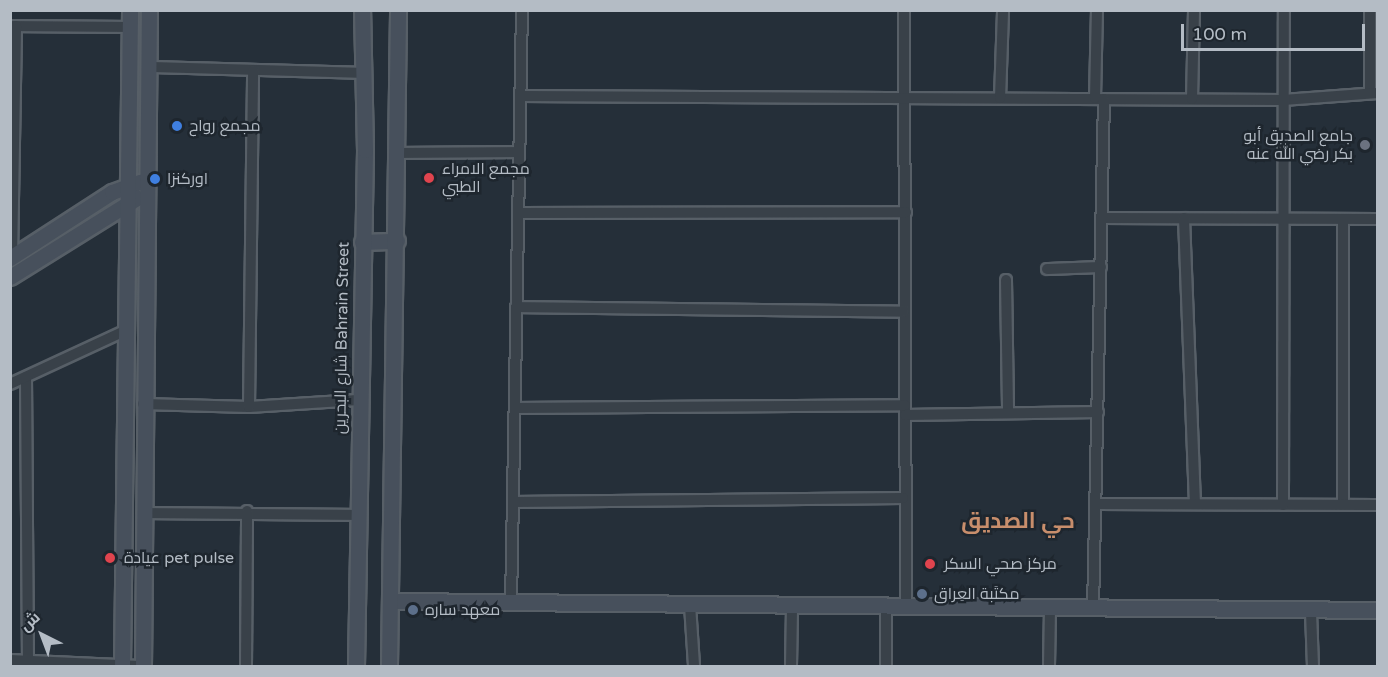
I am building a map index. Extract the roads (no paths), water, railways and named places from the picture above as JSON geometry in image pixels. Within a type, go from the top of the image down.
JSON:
[{"type":"street","points":[[122,665],[131,191],[130,10]]},
{"type":"street","points":[[10,660],[141,666],[145,513],[143,404],[150,330],[149,10]]},
{"type":"street","name":"شارع البحرين Bahrain Street","points":[[356,666],[362,242],[362,10]]},
{"type":"street","points":[[389,666],[399,153],[398,10]]},
{"type":"street","points":[[511,603],[522,10]]},
{"type":"street","points":[[904,10],[906,212],[903,498],[906,608]]},
{"type":"street","points":[[1000,98],[1003,10]]},
{"type":"street","points":[[1093,610],[1102,218],[1097,10]]},
{"type":"street","points":[[1192,99],[1194,10]]},
{"type":"street","points":[[1283,505],[1286,222],[1282,100],[1284,10]]},
{"type":"street","points":[[520,96],[1282,100],[1374,93],[1370,10]]},
{"type":"street","points":[[129,27],[13,26],[11,258],[131,191],[149,190]]},
{"type":"street","points":[[148,67],[362,73]]},
{"type":"street","points":[[249,407],[253,70]]},
{"type":"street","points":[[399,153],[519,152]]},
{"type":"street","points":[[10,277],[131,191]]},
{"type":"street","points":[[518,213],[906,212]]},
{"type":"street","points":[[1102,218],[1286,222],[1377,219]]},
{"type":"street","points":[[1184,218],[1195,504]]},
{"type":"street","points":[[1343,219],[1343,503]]},
{"type":"street","points":[[362,242],[397,241]]},
{"type":"street","points":[[1047,269],[1101,267]]},
{"type":"street","points":[[1006,280],[1008,413]]},
{"type":"street","points":[[516,306],[904,312]]},
{"type":"street","points":[[10,384],[129,329]]},
{"type":"street","points":[[26,377],[28,660]]},
{"type":"street","points":[[143,404],[249,407],[358,400]]},
{"type":"street","points":[[515,408],[1098,412]]},
{"type":"street","points":[[513,502],[903,498]]},
{"type":"street","points":[[1096,504],[1343,503],[1377,505]]},
{"type":"street","points":[[145,513],[247,511],[358,515]]},
{"type":"street","points":[[246,666],[247,511]]},
{"type":"street","points":[[123,591],[144,592]]},
{"type":"street","points":[[390,601],[792,608],[1311,612],[1377,610]]},
{"type":"street","points":[[690,605],[694,666]]},
{"type":"street","points":[[790,666],[792,608]]},
{"type":"street","points":[[886,608],[886,666]]},
{"type":"street","points":[[1048,666],[1050,609]]},
{"type":"street","points":[[1311,612],[1313,666]]},
{"type":"place","name":"مجمع رواح","points":[[177,126]]},
{"type":"place","name":"جامع الصديق أبو بكر رضي الله عنه","points":[[1365,145]]},
{"type":"place","name":"مجمع الامراء الطبي","points":[[429,178]]},
{"type":"place","name":"اوركنزا","points":[[155,179]]},
{"type":"place","name":"عيادة pet pulse","points":[[110,558]]},
{"type":"place","name":"مركز صحي السكر","points":[[930,564]]},
{"type":"place","name":"مكتَبة العِراق","points":[[922,594]]},
{"type":"place","name":"معهد ساره","points":[[413,610]]},
{"type":"district","name":"حي الصديق","points":[[1018,522]]}]
